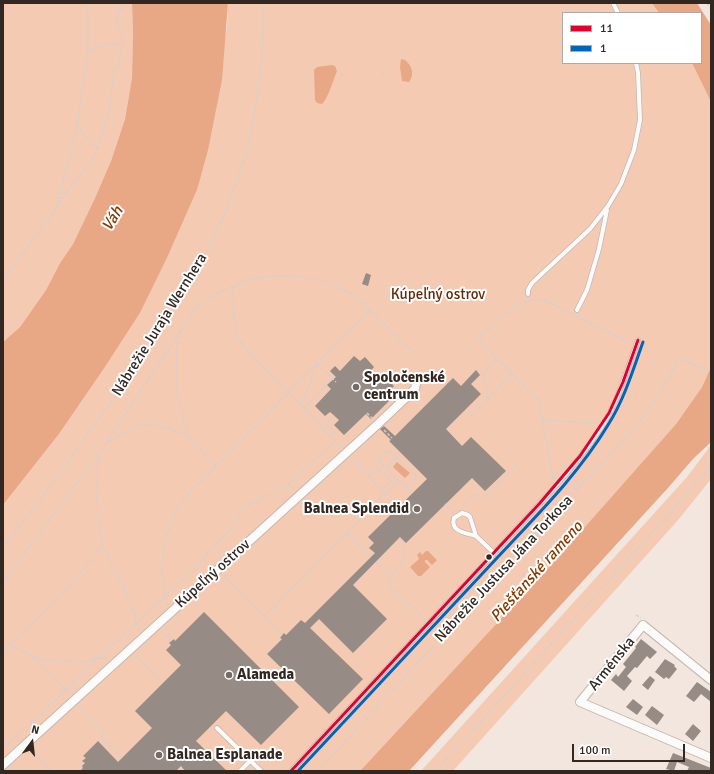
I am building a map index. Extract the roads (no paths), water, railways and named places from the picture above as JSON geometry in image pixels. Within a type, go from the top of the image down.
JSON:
[{"type":"street","name":"Kúpeľný ostrov","points":[[3,765],[415,389],[417,378]]},
{"type":"street","name":"Arménska","points":[[711,680],[643,625],[580,702],[711,758]]},
{"type":"lane","points":[[613,3],[618,12]]},
{"type":"lane","points":[[528,294],[528,290],[532,283],[590,229],[608,206],[621,184],[634,150],[640,120],[636,64]]},
{"type":"lane","points":[[578,310],[586,290],[598,249],[608,206]]},
{"type":"lane","points":[[291,771],[494,553],[559,482],[590,445],[605,422],[619,392],[638,340]]},
{"type":"lane","points":[[476,536],[470,517],[462,513],[456,516],[453,524],[458,531],[476,536],[494,553]]},
{"type":"lane","points":[[217,728],[261,771]]},
{"type":"lane","points":[[240,771],[250,761]]},
{"type":"water","name":"Váh","points":[[132,3],[228,3],[222,80],[208,150],[197,190],[167,258],[140,313],[59,434],[3,505],[3,342],[20,327],[46,290],[60,263],[73,244],[111,161],[125,119],[132,78]]},
{"type":"water","points":[[652,3],[697,3],[711,25],[711,102],[692,64],[702,64],[702,12],[658,12]]},
{"type":"water","points":[[401,59],[405,60],[411,67],[412,76],[409,82],[402,81],[400,67]]},
{"type":"water","points":[[335,66],[337,71],[331,88],[322,104],[317,103],[315,100],[314,70],[317,67]]},
{"type":"water","points":[[711,367],[710,443],[693,459],[409,771],[360,771],[560,555],[676,424],[702,387]]},
{"type":"water","points":[[397,462],[410,473],[405,478],[393,467]]},
{"type":"water","points":[[428,551],[437,560],[432,565],[425,560],[430,567],[421,576],[418,576],[410,567],[419,559],[417,555],[420,552],[422,555]]},
{"type":"place","name":"Spoločenské centrum","points":[[356,387]]},
{"type":"place","name":"Balnea Splendid","points":[[417,509]]},
{"type":"place","name":"Alameda","points":[[229,675]]},
{"type":"place","name":"Balnea Esplanade","points":[[159,755]]},
{"type":"water label","name":"Piešťanské rameno","points":[[537,572]]}]
